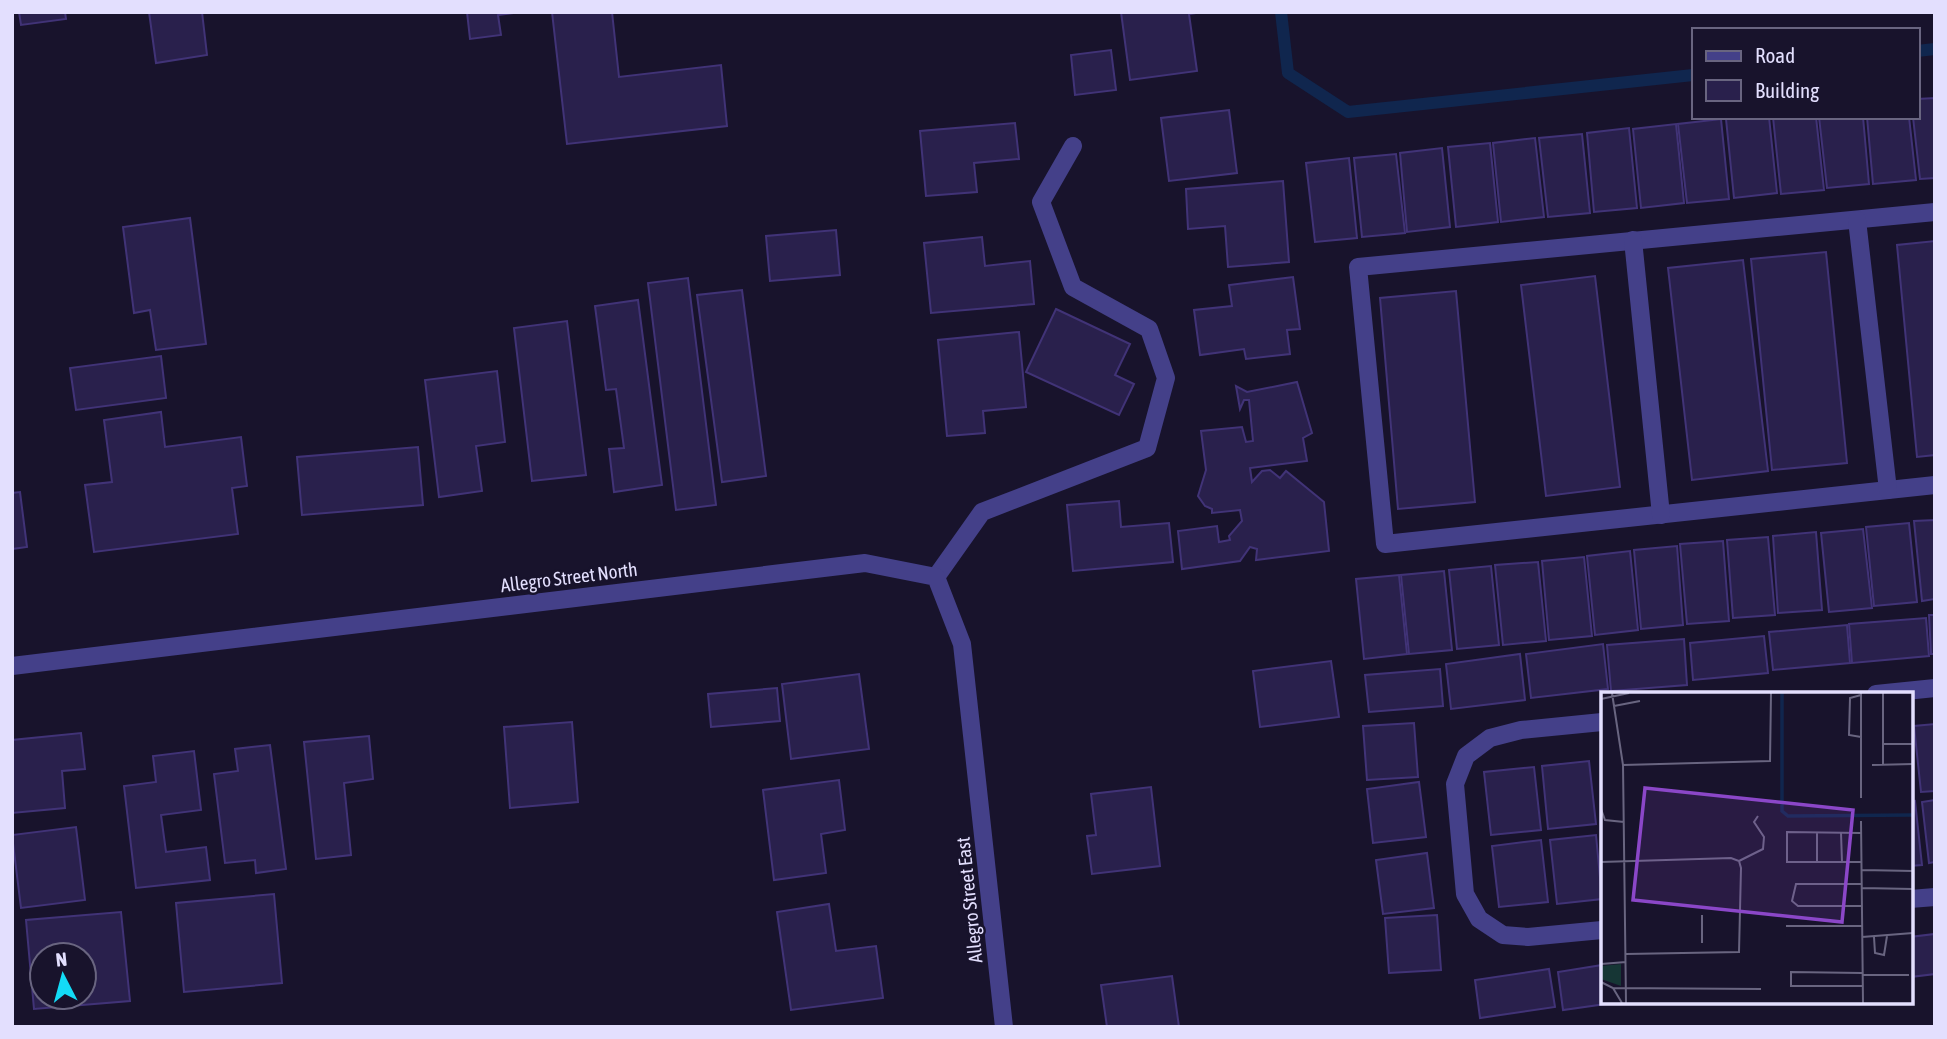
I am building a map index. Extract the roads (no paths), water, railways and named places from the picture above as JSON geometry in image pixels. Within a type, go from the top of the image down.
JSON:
[{"type":"street","points":[[936,577],[982,512],[1147,448],[1166,378],[1149,329],[1073,287],[1041,202],[1073,146]]},
{"type":"street","points":[[1935,212],[1358,267],[1385,544],[1935,485]]},
{"type":"street","points":[[1857,220],[1888,490]]},
{"type":"street","points":[[1633,240],[1661,514]]},
{"type":"street","name":"Allegro Street North","points":[[12,666],[865,563],[936,577]]},
{"type":"street","name":"Allegro Street East","points":[[936,577],[962,644],[1004,1027]]},
{"type":"street","points":[[1896,692],[1935,688]]},
{"type":"street","points":[[1601,722],[1521,730],[1490,738],[1466,755],[1455,784],[1465,894],[1479,919],[1503,935],[1528,937],[1601,930]]},
{"type":"street","points":[[1912,899],[1935,897]]},
{"type":"waterway","points":[[1281,12],[1288,73],[1348,112],[1692,75]]},
{"type":"waterway","points":[[1919,51],[1935,49]]}]
